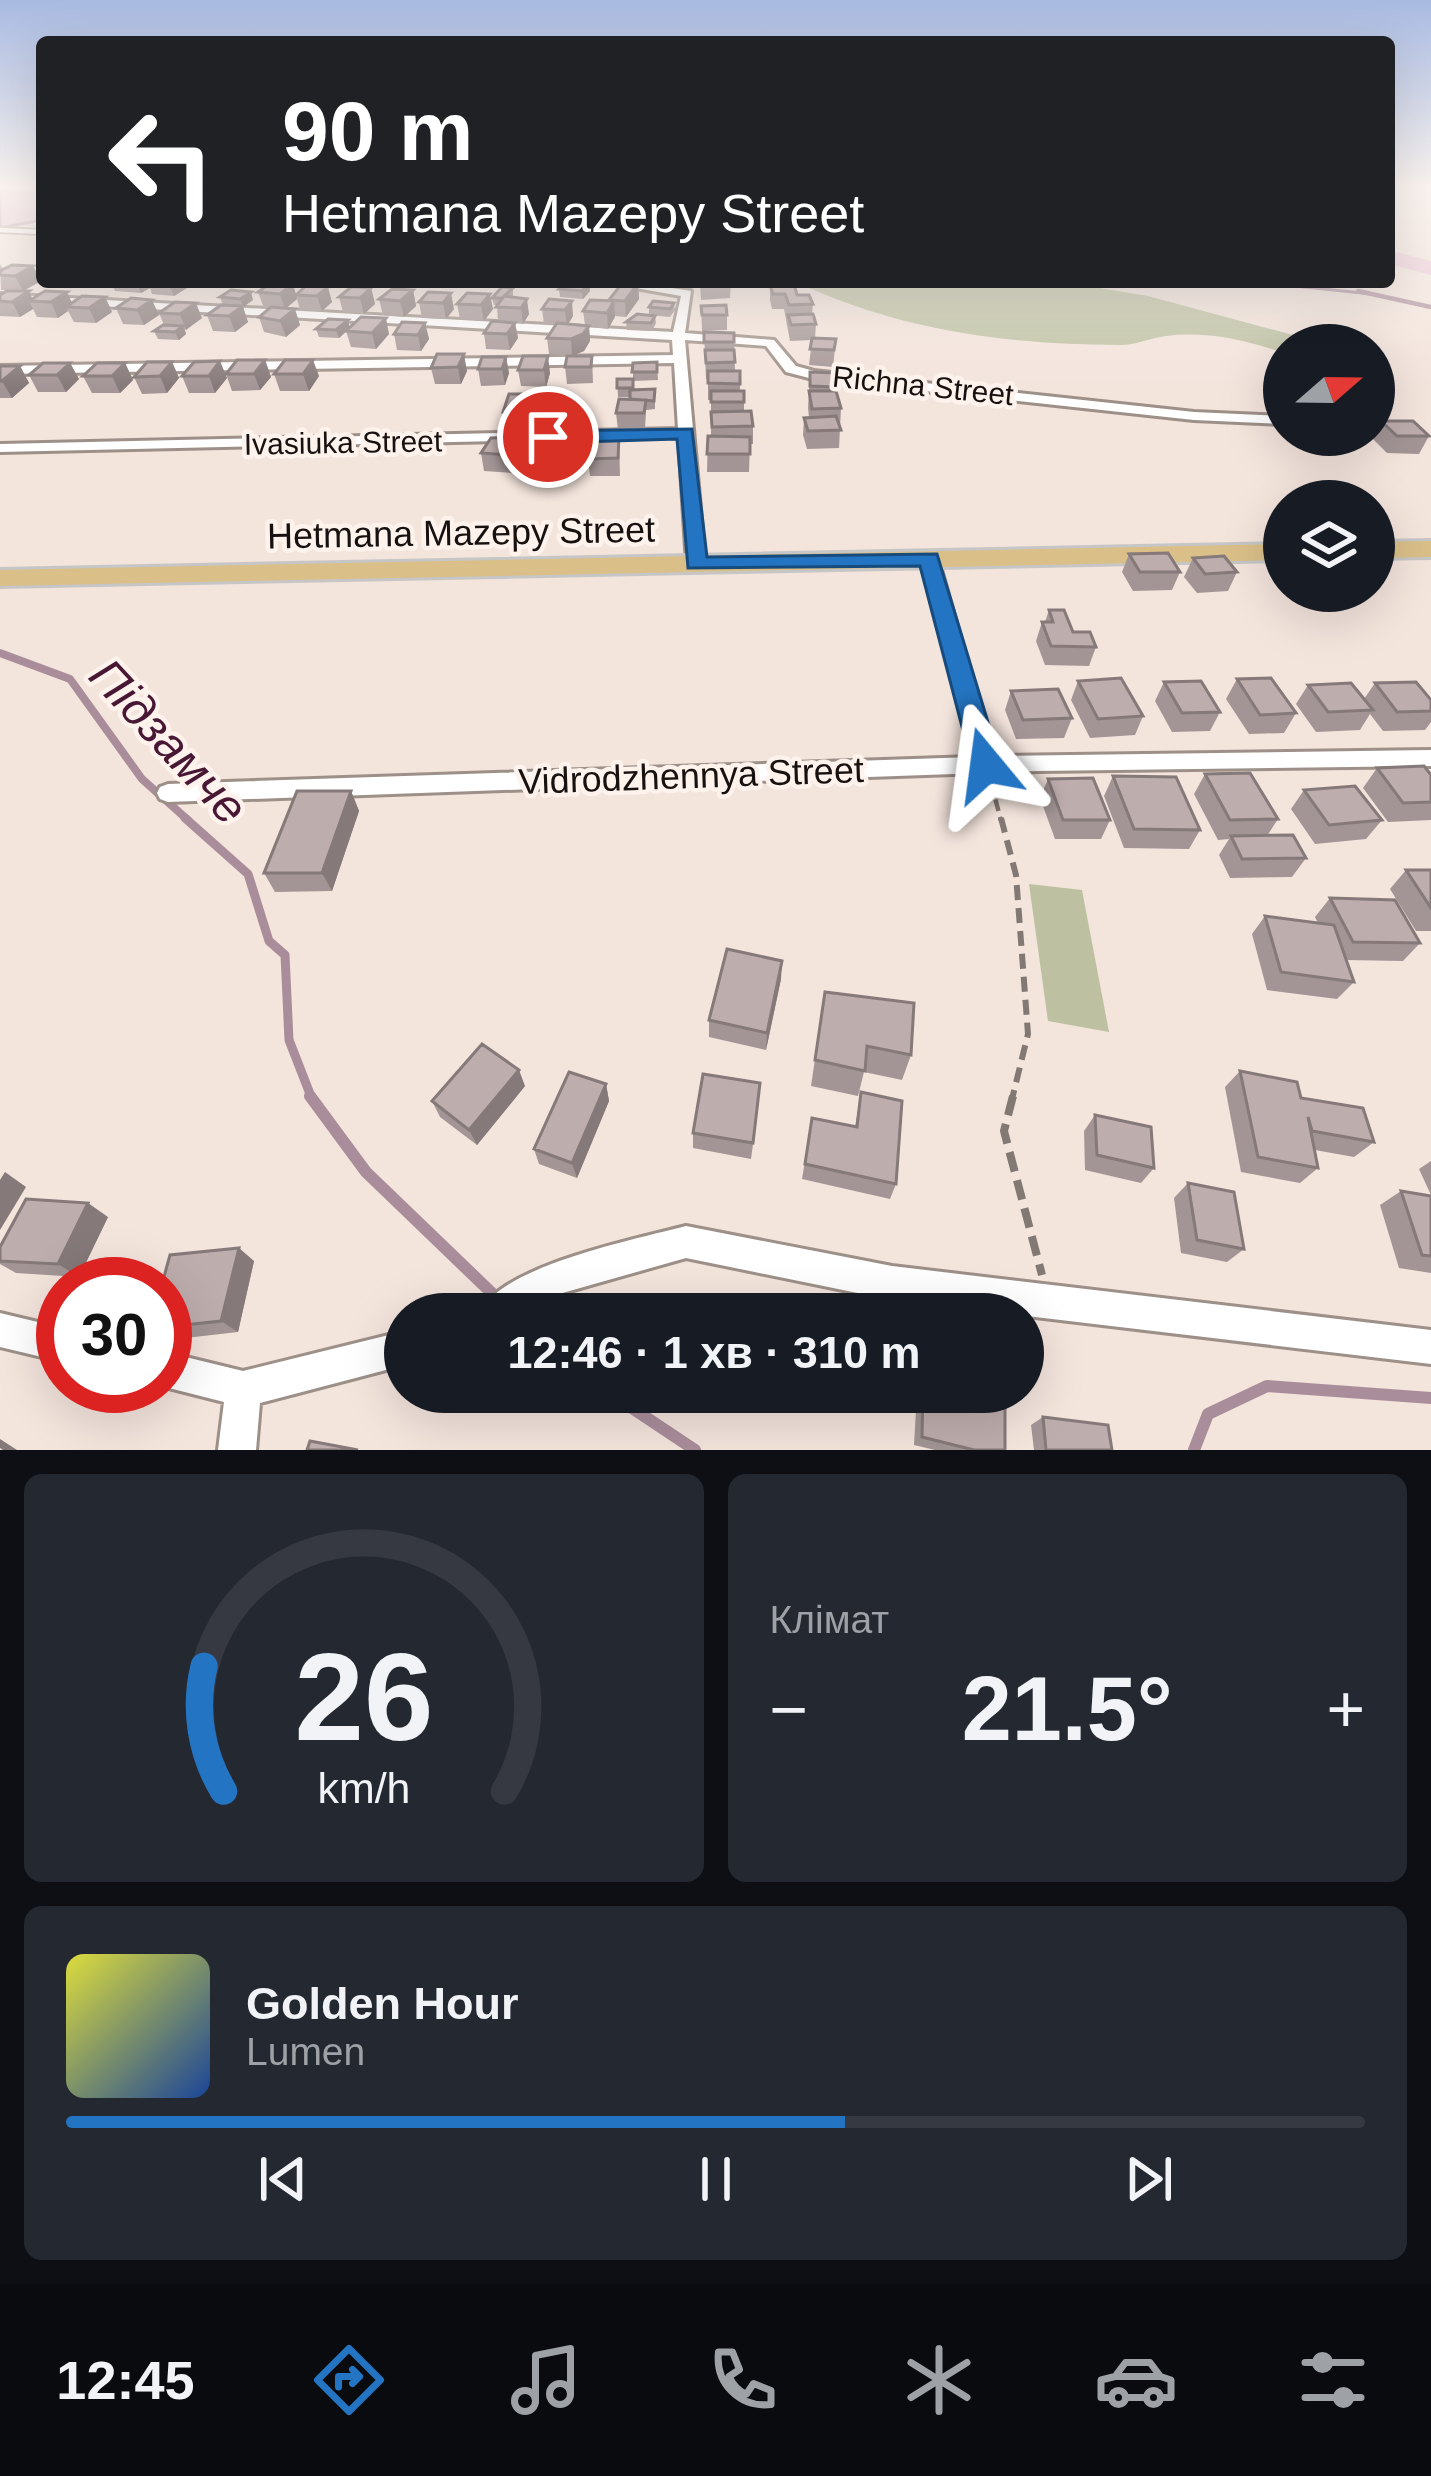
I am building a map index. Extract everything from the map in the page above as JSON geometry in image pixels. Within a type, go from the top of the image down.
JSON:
[{"type":"main road","points":[[1395,550],[1431,549]]},
{"type":"main road","name":"Hetmana Mazepy Street","points":[[0,578],[1263,552]]},
{"type":"street","points":[[651,288],[687,293],[678,339],[696,564]]},
{"type":"street","name":"Richna Street","points":[[0,297],[770,343],[791,369],[813,374],[1194,416],[1263,419]]},
{"type":"street","points":[[0,370],[680,359]]},
{"type":"street","name":"Ivasiuka Street","points":[[0,448],[686,433]]},
{"type":"street","points":[[929,559],[986,765]]},
{"type":"street","name":"Vidrodzhennya Street","points":[[167,793],[986,765],[1431,758]]},
{"type":"street","points":[[530,1293],[552,1279],[686,1242],[892,1283],[979,1293]]},
{"type":"street","points":[[1044,1300],[1431,1347]]},
{"type":"street","points":[[0,1330],[36,1339]]},
{"type":"street","points":[[192,1377],[243,1389],[384,1353]]},
{"type":"street","points":[[237,1450],[243,1389]]},
{"type":"path","points":[[986,765],[1016,875],[1026,991],[1028,1034],[1004,1131],[1049,1301]]},
{"type":"green space","points":[[810,288],[1099,288],[1263,327],[1263,347],[1196,335],[1120,345],[1035,342],[954,332],[875,312]]},
{"type":"green space","points":[[1029,884],[1082,890],[1109,1032],[1048,1021]]},
{"type":"building","points":[[12,265],[33,266],[15,276],[0,275]]},
{"type":"building","points":[[264,288],[288,288],[280,294],[258,292]]},
{"type":"building","points":[[304,288],[327,288],[317,296],[296,295]]},
{"type":"building","points":[[350,288],[371,288],[360,298],[339,297]]},
{"type":"building","points":[[501,288],[513,288],[502,298],[492,298]]},
{"type":"building","points":[[618,288],[634,288],[625,301],[609,300]]},
{"type":"building","points":[[771,288],[795,288],[797,295],[809,295],[813,304],[789,305],[785,294],[773,294]]},
{"type":"building","points":[[392,289],[413,290],[400,301],[379,299]]},
{"type":"building","points":[[231,290],[251,292],[240,299],[220,297]]},
{"type":"building","points":[[7,291],[29,291],[12,302],[0,301]]},
{"type":"building","points":[[45,291],[67,292],[51,302],[29,301]]},
{"type":"building","points":[[428,292],[451,293],[443,303],[419,302]]},
{"type":"building","points":[[467,293],[490,294],[481,305],[457,304]]},
{"type":"building","points":[[82,296],[105,297],[89,308],[66,307]]},
{"type":"building","points":[[504,296],[527,299],[521,308],[496,307]]},
{"type":"building","points":[[131,298],[152,300],[137,310],[116,308]]},
{"type":"building","points":[[549,299],[572,301],[565,310],[542,309]]},
{"type":"building","points":[[590,300],[614,301],[607,313],[583,311]]},
{"type":"building","points":[[653,301],[674,303],[670,309],[649,307]]},
{"type":"building","points":[[175,302],[196,303],[180,314],[159,313]]},
{"type":"building","points":[[221,305],[243,306],[229,316],[207,315]]},
{"type":"building","points":[[726,305],[727,315],[702,315],[701,306]]},
{"type":"building","points":[[271,307],[295,309],[280,321],[259,317]]},
{"type":"building","points":[[637,314],[655,316],[651,323],[626,322]]},
{"type":"building","points":[[813,314],[816,324],[791,325],[788,315]]},
{"type":"building","points":[[361,317],[386,318],[372,333],[346,331]]},
{"type":"building","points":[[328,319],[348,320],[336,330],[316,329]]},
{"type":"building","points":[[492,321],[515,323],[507,334],[484,333]]},
{"type":"building","points":[[402,322],[425,323],[418,335],[394,334]]},
{"type":"building","points":[[557,323],[589,326],[571,339],[547,338]]},
{"type":"building","points":[[163,325],[183,326],[175,332],[154,331]]},
{"type":"building","points":[[704,332],[734,333],[734,342],[704,342]]},
{"type":"building","points":[[812,338],[836,339],[834,350],[810,349]]},
{"type":"building","points":[[705,350],[734,350],[735,362],[706,363]]},
{"type":"building","points":[[437,354],[464,354],[458,367],[431,368]]},
{"type":"building","points":[[523,356],[548,356],[544,370],[518,370]]},
{"type":"building","points":[[567,356],[592,356],[591,367],[565,367]]},
{"type":"building","points":[[482,357],[506,357],[502,369],[478,369]]},
{"type":"building","points":[[237,360],[265,360],[254,374],[226,374]]},
{"type":"building","points":[[285,360],[313,360],[303,374],[274,374]]},
{"type":"building","points":[[220,361],[209,376],[182,376],[194,362]]},
{"type":"building","points":[[147,362],[172,362],[160,376],[134,377]]},
{"type":"building","points":[[657,362],[657,372],[632,372],[633,363]]},
{"type":"building","points":[[43,363],[70,363],[57,375],[29,375]]},
{"type":"building","points":[[97,363],[125,363],[112,376],[83,376]]},
{"type":"building","points":[[0,366],[20,366],[0,381]]},
{"type":"building","points":[[708,371],[740,371],[740,384],[708,383]]},
{"type":"building","points":[[810,372],[836,373],[836,387],[810,386]]},
{"type":"building","points":[[617,379],[633,379],[633,388],[617,388]]},
{"type":"building","points":[[655,389],[654,401],[630,399],[630,390]]},
{"type":"building","points":[[711,391],[744,391],[744,402],[711,402]]},
{"type":"building","points":[[809,391],[836,391],[841,408],[812,409]]},
{"type":"building","points":[[509,394],[536,394],[532,412],[503,412]]},
{"type":"building","points":[[619,399],[646,400],[644,413],[616,413]]},
{"type":"building","points":[[751,411],[753,426],[712,427],[711,412]]},
{"type":"building","points":[[836,416],[841,430],[808,431],[804,418]]},
{"type":"building","points":[[1395,421],[1413,421],[1429,436],[1397,436]]},
{"type":"building","points":[[619,436],[618,458],[588,459],[589,437]]},
{"type":"building","points":[[708,436],[750,437],[750,454],[707,454]]},
{"type":"building","points":[[535,437],[523,456],[481,453],[491,438]]},
{"type":"building","points":[[1168,553],[1180,572],[1140,572],[1129,554]]},
{"type":"building","points":[[1224,556],[1237,572],[1205,574],[1193,558]]},
{"type":"building","points":[[1049,610],[1064,610],[1073,632],[1090,632],[1096,647],[1051,646],[1042,622],[1053,622]]},
{"type":"building","points":[[1121,678],[1143,716],[1098,719],[1078,681]]},
{"type":"building","points":[[1271,678],[1296,713],[1260,715],[1237,679]]},
{"type":"building","points":[[1201,681],[1220,712],[1182,713],[1164,682]]},
{"type":"building","points":[[1416,682],[1431,700],[1431,711],[1397,712],[1375,683]]},
{"type":"building","points":[[1351,683],[1373,710],[1328,712],[1308,685]]},
{"type":"building","points":[[1058,689],[1072,718],[1023,720],[1011,691]]},
{"type":"building","points":[[1424,766],[1431,775],[1431,802],[1403,803],[1377,768]]},
{"type":"building","points":[[1250,773],[1278,819],[1230,820],[1205,774]]},
{"type":"building","points":[[1113,776],[1176,777],[1200,830],[1134,829]]},
{"type":"building","points":[[1093,778],[1110,820],[1063,820],[1048,779]]},
{"type":"building","points":[[1355,786],[1382,820],[1329,825],[1304,790]]},
{"type":"building","points":[[297,791],[351,791],[322,873],[264,873]]},
{"type":"building","points":[[1293,835],[1306,858],[1242,859],[1231,836]]},
{"type":"building","points":[[1406,870],[1431,870],[1431,908]]},
{"type":"building","points":[[1330,898],[1395,900],[1420,943],[1353,942]]},
{"type":"building","points":[[1265,916],[1334,925],[1354,982],[1281,972]]},
{"type":"building","points":[[727,949],[782,961],[767,1033],[709,1020]]},
{"type":"building","points":[[825,992],[914,1003],[911,1055],[867,1046],[865,1071],[815,1060]]},
{"type":"building","points":[[482,1044],[519,1070],[469,1130],[432,1101]]},
{"type":"building","points":[[1240,1071],[1297,1082],[1301,1098],[1363,1108],[1374,1142],[1312,1131],[1308,1117],[1318,1168],[1258,1157]]},
{"type":"building","points":[[569,1072],[606,1084],[572,1163],[534,1149]]},
{"type":"building","points":[[703,1074],[760,1083],[753,1143],[693,1133]]},
{"type":"building","points":[[861,1092],[902,1101],[896,1184],[805,1164],[812,1118],[857,1127]]},
{"type":"building","points":[[1095,1115],[1151,1127],[1154,1168],[1097,1155]]},
{"type":"building","points":[[1188,1183],[1234,1192],[1244,1249],[1197,1240]]},
{"type":"building","points":[[1401,1191],[1431,1196],[1431,1256],[1422,1255]]},
{"type":"building","points":[[26,1199],[88,1203],[61,1257],[36,1257],[36,1263],[0,1261],[0,1247]]},
{"type":"building","points":[[239,1248],[221,1321],[192,1324],[192,1257],[170,1255]]},
{"type":"building","points":[[923,1413],[1005,1413],[1005,1450],[974,1450],[922,1437]]},
{"type":"building","points":[[1043,1417],[1108,1425],[1112,1450],[1046,1450]]},
{"type":"building","points":[[310,1441],[358,1450],[307,1450]]},
{"type":"waterway","points":[[1395,259],[1431,268]]},
{"type":"waterway","points":[[1314,288],[1371,294]]},
{"type":"waterway","points":[[1358,291],[1371,294]]},
{"type":"waterway","points":[[1371,294],[1431,307]]},
{"type":"waterway","name":"Підзамче","points":[[0,653],[70,679],[142,779],[189,821]]},
{"type":"waterway","name":"Підзамче","points":[[185,818],[248,874],[269,941],[285,955],[289,1040],[312,1098]]},
{"type":"waterway","name":"Підзамче","points":[[312,1098],[366,1172],[492,1293]]},
{"type":"waterway","name":"Підзамче","points":[[1194,1450],[1208,1414],[1267,1386],[1431,1398]]},
{"type":"waterway","name":"Підзамче","points":[[640,1413],[695,1450]]},
{"type":"route","points":[[548,437],[686,433],[696,564],[929,559],[986,765]]}]
